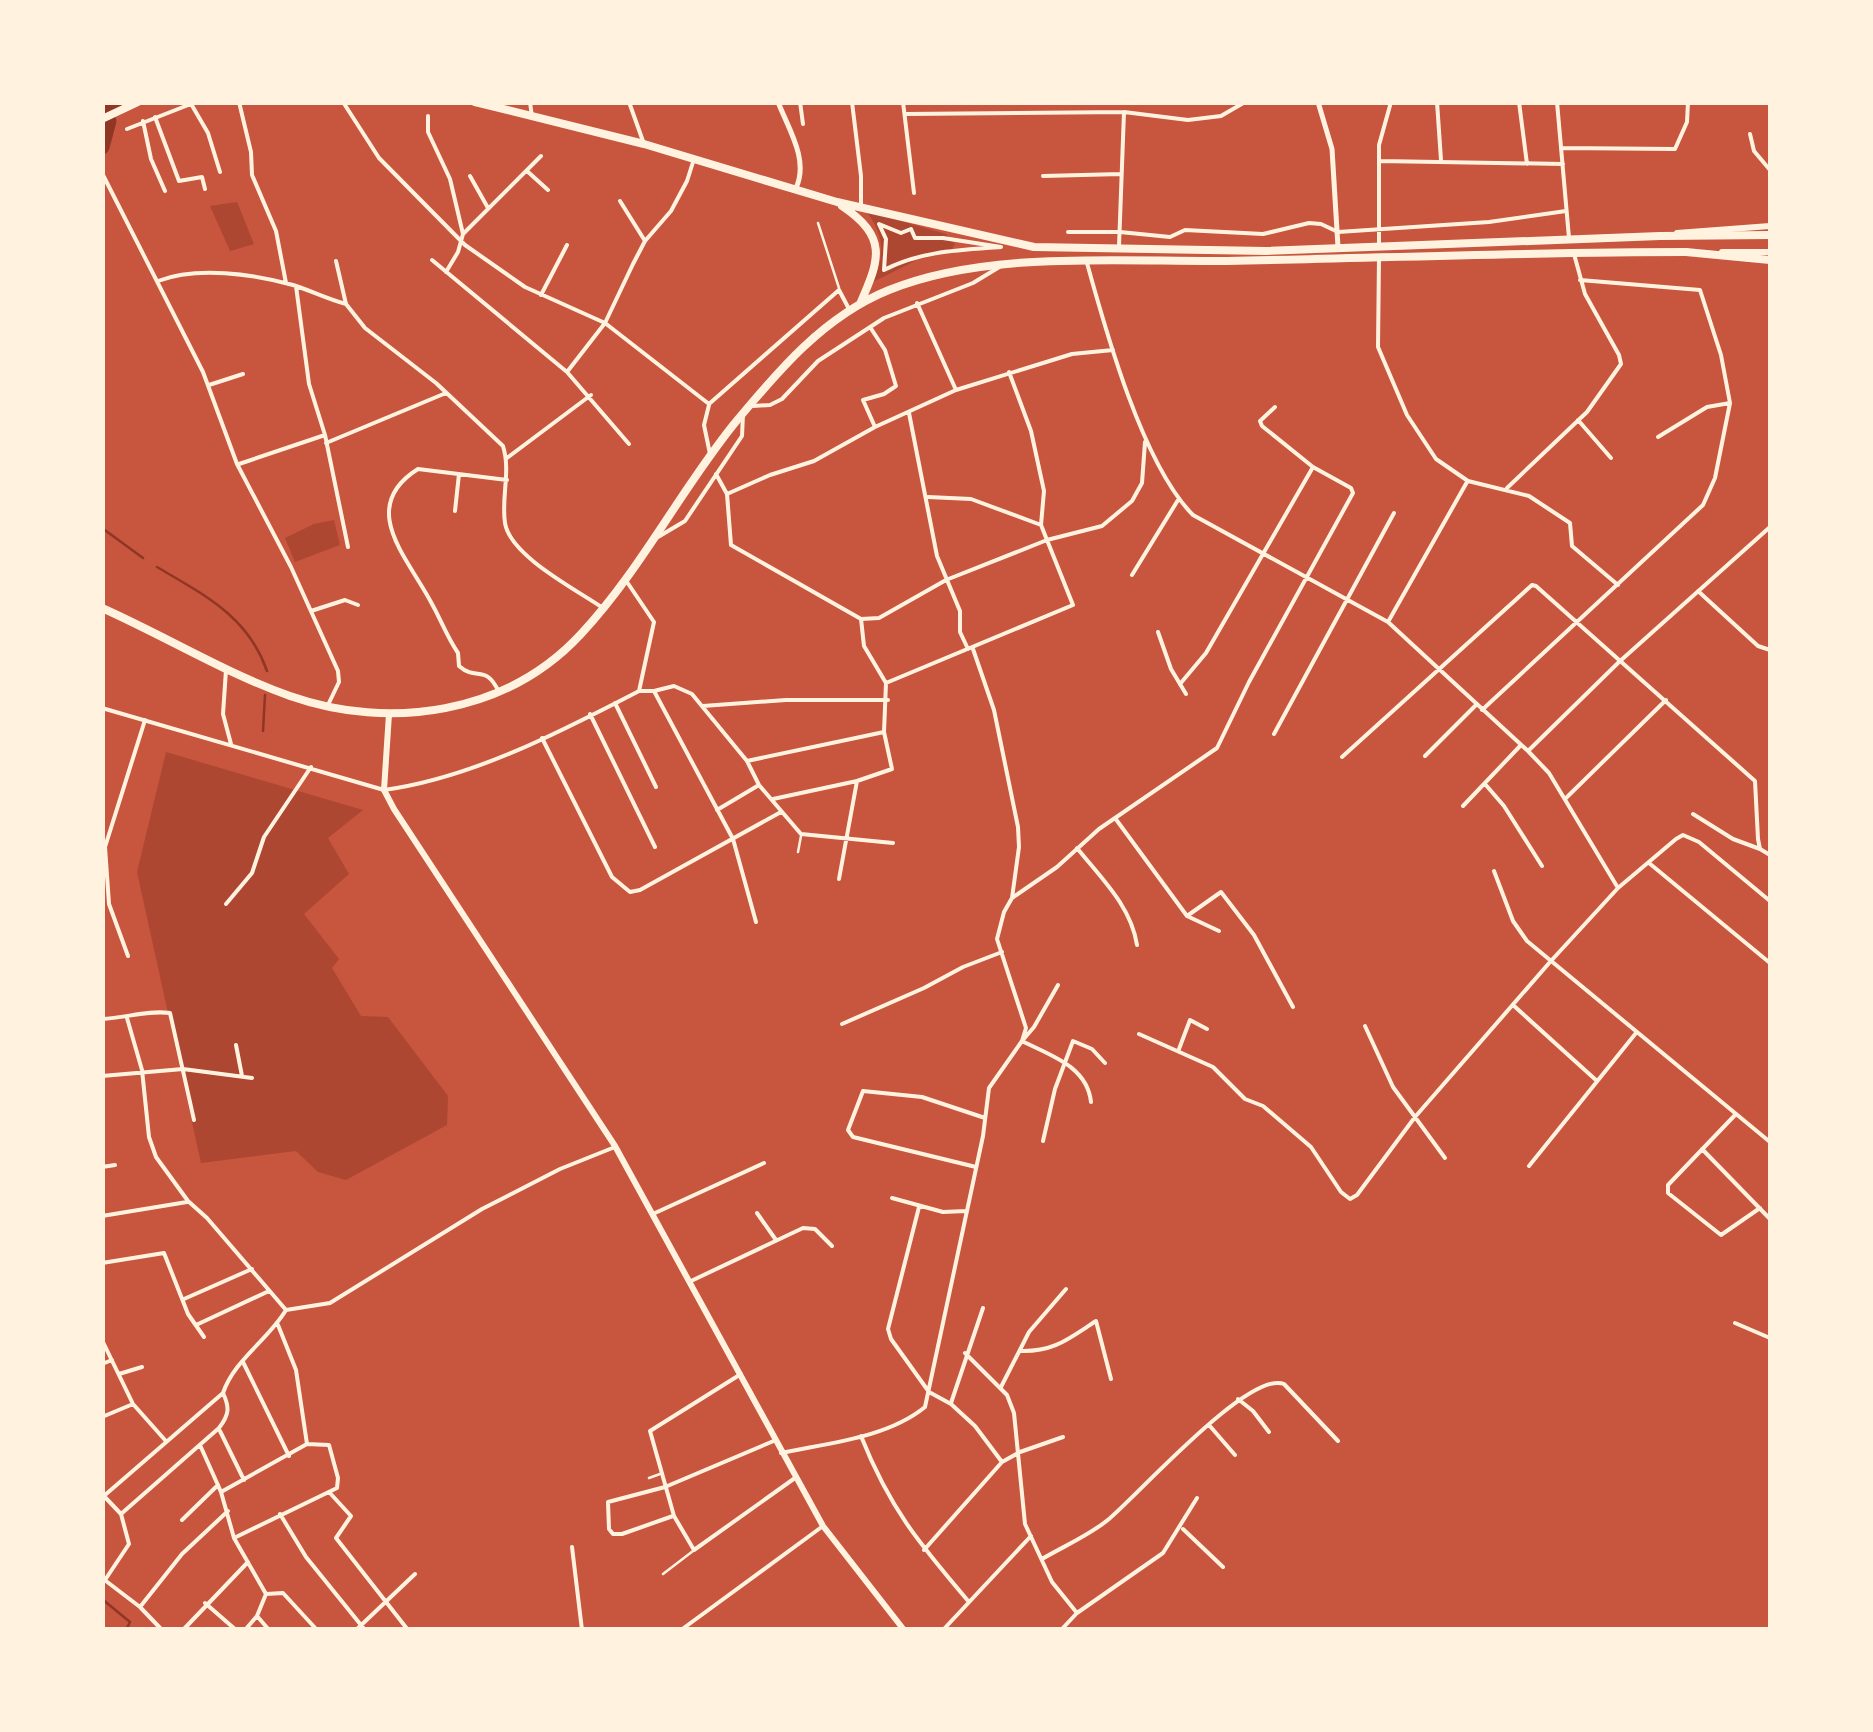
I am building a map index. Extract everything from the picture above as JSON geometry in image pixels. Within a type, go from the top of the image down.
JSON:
[{"type":"highway","points":[[102,119],[138,102]]},
{"type":"highway","points":[[474,102],[644,144],[837,202],[1019,244],[1119,250],[1266,251],[1569,238],[1770,235]]},
{"type":"highway","points":[[837,202],[864,224],[877,249],[874,272],[860,304]]},
{"type":"highway","points":[[102,608],[226,668],[326,707],[388,714],[455,707],[499,692],[546,666],[583,632],[625,579],[710,454],[814,336],[860,304],[936,273],[1002,264],[1574,252],[1686,252],[1770,260]]},
{"type":"main road","points":[[1660,236],[1770,226]]},
{"type":"main road","points":[[1686,252],[1770,252]]},
{"type":"main road","points":[[388,714],[384,790],[616,1146],[824,1526],[904,1630]]},
{"type":"street","points":[[239,102],[252,152],[252,175],[276,231],[286,284]]},
{"type":"street","points":[[343,102],[379,158],[461,242],[541,295],[605,323],[709,404]]},
{"type":"street","points":[[530,102],[532,117]]},
{"type":"street","points":[[629,102],[644,144]]},
{"type":"street","points":[[778,102],[801,162],[802,174],[795,190]]},
{"type":"street","points":[[800,102],[803,124]]},
{"type":"street","points":[[852,102],[861,208]]},
{"type":"street","points":[[903,102],[914,193]]},
{"type":"street","points":[[1002,102],[1003,112]]},
{"type":"street","points":[[905,114],[1124,112],[1188,120],[1221,116],[1246,102]]},
{"type":"street","points":[[1318,102],[1332,149],[1338,247]]},
{"type":"street","points":[[1379,246],[1382,128],[1390,102]]},
{"type":"street","points":[[1437,102],[1441,160]]},
{"type":"street","points":[[1519,102],[1527,164]]},
{"type":"street","points":[[1557,102],[1569,238]]},
{"type":"street","points":[[1562,148],[1675,149],[1687,122],[1688,102]]},
{"type":"street","points":[[127,128],[193,103],[208,133],[220,172]]},
{"type":"street","points":[[1119,250],[1124,112]]},
{"type":"street","points":[[428,116],[428,132],[450,179],[463,234],[446,272]]},
{"type":"street","points":[[154,117],[179,180],[202,176],[204,188]]},
{"type":"street","points":[[143,121],[150,158],[165,191]]},
{"type":"street","points":[[1750,134],[1754,151],[1770,170]]},
{"type":"street","points":[[463,234],[542,156]]},
{"type":"street","points":[[568,372],[605,323],[645,242],[671,211],[694,159]]},
{"type":"street","points":[[1380,161],[1563,164]]},
{"type":"street","points":[[102,172],[208,386],[237,464],[338,671],[339,682],[326,707]]},
{"type":"street","points":[[527,172],[548,190]]},
{"type":"street","points":[[1044,176],[1122,174]]},
{"type":"street","points":[[470,176],[488,208]]},
{"type":"street","points":[[620,201],[645,242]]},
{"type":"street","points":[[1068,232],[1170,237],[1185,230],[1263,234],[1309,223],[1338,232],[1489,222],[1566,210]]},
{"type":"street","points":[[879,224],[901,233],[912,229],[914,238],[1001,247],[935,252],[906,259],[884,270],[886,238],[879,224]]},
{"type":"street","points":[[541,295],[566,245]]},
{"type":"street","points":[[1506,488],[1578,420],[1620,364],[1619,354],[1580,280],[1574,252]]},
{"type":"street","points":[[1379,258],[1378,347],[1408,415],[1436,459],[1468,481],[1529,496],[1570,523],[1572,546],[1618,585]]},
{"type":"street","points":[[432,260],[568,372],[629,444]]},
{"type":"street","points":[[336,261],[346,304],[380,342],[495,437],[507,458],[505,527],[512,541],[543,568],[603,608]]},
{"type":"street","points":[[1087,262],[1113,350],[1145,437],[1178,500],[1193,515],[1388,622],[1528,750],[1565,799],[1618,888]]},
{"type":"street","points":[[650,542],[684,522],[742,436],[746,410],[782,399],[818,361],[870,326],[917,303],[973,284],[996,272],[1002,264]]},
{"type":"street","points":[[158,281],[200,271],[296,286],[326,300],[346,304]]},
{"type":"street","points":[[1482,710],[1703,505],[1712,491],[1730,403],[1721,354],[1700,290],[1580,280]]},
{"type":"street","points":[[296,286],[308,384],[325,435],[348,547]]},
{"type":"street","points":[[710,454],[704,425],[709,404],[840,290],[850,310]]},
{"type":"street","points":[[917,303],[956,390]]},
{"type":"street","points":[[870,326],[885,350],[896,386],[863,400],[875,426]]},
{"type":"street","points":[[728,494],[814,461],[875,426],[956,390],[1072,354],[1113,350]]},
{"type":"street","points":[[886,682],[1074,605],[1041,525],[1044,491],[1023,404],[1009,372]]},
{"type":"street","points":[[208,386],[242,374]]},
{"type":"street","points":[[326,443],[446,393]]},
{"type":"street","points":[[507,458],[590,396]]},
{"type":"street","points":[[1658,437],[1707,408],[1730,403]]},
{"type":"street","points":[[1012,898],[1057,867],[1115,818],[1218,748],[1352,490],[1313,466],[1262,426],[1260,421],[1275,407]]},
{"type":"street","points":[[909,411],[936,556],[960,611],[960,632],[994,710],[1018,827],[1012,898],[998,929],[1026,1028],[1022,1041]]},
{"type":"street","points":[[1578,420],[1611,458]]},
{"type":"street","points":[[237,464],[325,435]]},
{"type":"street","points":[[716,474],[728,494],[731,544],[861,619],[879,618],[946,580],[1048,540],[1102,526],[1132,501],[1142,483],[1145,437]]},
{"type":"street","points":[[1180,684],[1206,652],[1313,466]]},
{"type":"street","points":[[499,692],[490,676],[464,671],[459,666],[458,652],[394,535],[389,504],[391,494],[404,480],[424,468],[507,480]]},
{"type":"street","points":[[455,511],[459,474]]},
{"type":"street","points":[[1388,622],[1468,481]]},
{"type":"street","points":[[928,497],[971,499],[1041,525]]},
{"type":"street","points":[[1132,575],[1178,500]]},
{"type":"street","points":[[1274,734],[1394,513]]},
{"type":"street","points":[[1528,750],[1697,590],[1770,527]]},
{"type":"street","points":[[625,579],[654,622],[639,691]]},
{"type":"street","points":[[1342,757],[1532,585],[1754,781],[1760,849]]},
{"type":"street","points":[[1697,590],[1758,646],[1769,649]]},
{"type":"street","points":[[311,611],[337,601],[358,605]]},
{"type":"street","points":[[772,800],[892,769],[884,732],[886,682],[864,646],[861,619]]},
{"type":"street","points":[[1158,632],[1186,694]]},
{"type":"street","points":[[226,668],[223,714],[231,744]]},
{"type":"street","points":[[102,708],[384,790],[451,776],[639,691],[664,686],[683,689],[692,694],[746,761],[759,785],[801,834],[808,838],[894,843]]},
{"type":"street","points":[[654,691],[733,840],[756,922]]},
{"type":"street","points":[[701,706],[786,700],[888,700]]},
{"type":"street","points":[[1565,799],[1666,700]]},
{"type":"street","points":[[615,703],[656,786]]},
{"type":"street","points":[[1425,756],[1477,704]]},
{"type":"street","points":[[590,714],[655,847]]},
{"type":"street","points":[[128,956],[109,904],[105,848],[145,720]]},
{"type":"street","points":[[746,761],[884,732]]},
{"type":"street","points":[[542,738],[612,877],[630,892],[781,812]]},
{"type":"street","points":[[1463,806],[1521,745]]},
{"type":"street","points":[[226,904],[252,873],[264,837],[312,767]]},
{"type":"street","points":[[839,879],[857,781]]},
{"type":"street","points":[[1486,784],[1542,866]]},
{"type":"street","points":[[717,810],[759,785]]},
{"type":"street","points":[[1693,814],[1733,840],[1770,855]]},
{"type":"street","points":[[1115,818],[1187,916],[1219,931]]},
{"type":"street","points":[[1140,1034],[1213,1066],[1245,1099],[1263,1106],[1311,1147],[1341,1192],[1350,1198],[1358,1195],[1415,1117],[1550,962],[1618,888],[1683,834],[1699,842],[1770,901]]},
{"type":"street","points":[[1078,848],[1127,911],[1137,945]]},
{"type":"street","points":[[1648,863],[1770,963]]},
{"type":"street","points":[[1494,871],[1519,932],[1550,962],[1770,1142]]},
{"type":"street","points":[[1187,916],[1221,892],[1254,935],[1293,1007]]},
{"type":"street","points":[[842,1024],[1002,952]]},
{"type":"street","points":[[781,1453],[861,1436],[913,1416],[925,1406],[990,1088],[1034,1028],[1058,984]]},
{"type":"street","points":[[1512,1005],[1597,1081]]},
{"type":"street","points":[[102,1019],[152,1011],[170,1013],[194,1120]]},
{"type":"street","points":[[127,1018],[142,1070],[149,1137],[156,1157],[188,1202],[286,1310]]},
{"type":"street","points":[[1178,1050],[1190,1020],[1208,1029]]},
{"type":"street","points":[[1364,1026],[1393,1087],[1444,1158]]},
{"type":"street","points":[[1529,1166],[1636,1033]]},
{"type":"street","points":[[1022,1041],[1082,1074],[1090,1089],[1091,1102]]},
{"type":"street","points":[[1043,1141],[1071,1044],[1076,1041],[1092,1048],[1105,1063]]},
{"type":"street","points":[[236,1045],[242,1076]]},
{"type":"street","points":[[102,1076],[183,1068],[252,1078]]},
{"type":"street","points":[[976,1167],[850,1134],[863,1091],[922,1097],[985,1118]]},
{"type":"street","points":[[1736,1114],[1668,1184],[1668,1193],[1721,1234],[1760,1208]]},
{"type":"street","points":[[286,1310],[330,1303],[482,1210],[560,1169],[616,1146]]},
{"type":"street","points":[[1702,1149],[1770,1219]]},
{"type":"street","points":[[654,1214],[764,1162]]},
{"type":"street","points":[[102,1167],[116,1165]]},
{"type":"street","points":[[892,1198],[942,1212],[967,1211]]},
{"type":"street","points":[[102,1216],[188,1202]]},
{"type":"street","points":[[918,1207],[888,1329],[891,1339],[929,1392],[951,1404],[975,1426],[1002,1462]]},
{"type":"street","points":[[757,1213],[776,1240]]},
{"type":"street","points":[[690,1282],[810,1227],[832,1246]]},
{"type":"street","points":[[102,1263],[164,1253],[204,1336]]},
{"type":"street","points":[[184,1300],[252,1269]]},
{"type":"street","points":[[1001,1387],[1029,1332],[1066,1289]]},
{"type":"street","points":[[196,1325],[270,1291]]},
{"type":"street","points":[[951,1404],[983,1308]]},
{"type":"street","points":[[162,1630],[104,1579],[126,1552],[129,1533],[121,1514],[104,1495],[223,1393],[229,1377],[286,1310]]},
{"type":"street","points":[[1020,1350],[1042,1352],[1054,1348],[1096,1321],[1111,1379]]},
{"type":"street","points":[[1735,1323],[1770,1338]]},
{"type":"street","points":[[278,1324],[296,1370],[307,1444]]},
{"type":"street","points":[[102,1340],[134,1404],[165,1440]]},
{"type":"street","points":[[965,1354],[1001,1387],[1014,1414],[1024,1518],[1052,1582],[1077,1613]]},
{"type":"street","points":[[102,1364],[112,1360]]},
{"type":"street","points":[[243,1362],[289,1456]]},
{"type":"street","points":[[119,1374],[142,1368]]},
{"type":"street","points":[[742,1374],[650,1432],[674,1516],[694,1550],[795,1478]]},
{"type":"street","points":[[1042,1558],[1106,1522],[1134,1491],[1238,1400],[1279,1381],[1338,1441]]},
{"type":"street","points":[[121,1514],[228,1418],[223,1393]]},
{"type":"street","points":[[1238,1400],[1270,1432]]},
{"type":"street","points":[[102,1417],[134,1404]]},
{"type":"street","points":[[1209,1426],[1235,1455]]},
{"type":"street","points":[[219,1428],[244,1480]]},
{"type":"street","points":[[861,1436],[888,1498],[924,1550],[969,1602]]},
{"type":"street","points":[[924,1550],[1002,1462],[1063,1437]]},
{"type":"street","points":[[674,1516],[613,1534],[609,1528],[608,1502],[665,1486],[776,1440]]},
{"type":"street","points":[[221,1492],[307,1444],[329,1446],[339,1484],[234,1538]]},
{"type":"street","points":[[200,1445],[228,1511],[234,1538],[266,1594]]},
{"type":"street","points":[[182,1520],[218,1485]]},
{"type":"street","points":[[329,1492],[351,1516],[336,1538],[408,1630]]},
{"type":"street","points":[[1061,1630],[1077,1613],[1163,1553],[1197,1498]]},
{"type":"street","points":[[140,1607],[182,1554],[228,1511]]},
{"type":"street","points":[[280,1514],[306,1557],[363,1627]]},
{"type":"street","points":[[682,1630],[824,1526]]},
{"type":"street","points":[[1181,1528],[1222,1567]]},
{"type":"street","points":[[942,1630],[1031,1536]]},
{"type":"street","points":[[572,1547],[582,1630]]},
{"type":"street","points":[[183,1630],[248,1562]]},
{"type":"street","points":[[356,1630],[415,1574]]},
{"type":"street","points":[[266,1594],[283,1593],[317,1630]]},
{"type":"street","points":[[245,1630],[257,1616],[266,1594]]},
{"type":"street","points":[[206,1603],[236,1630]]},
{"type":"street","points":[[257,1616],[269,1630]]},
{"type":"lane","points":[[818,223],[840,290]]},
{"type":"lane","points":[[798,852],[801,834]]},
{"type":"lane","points":[[649,1478],[661,1474]]},
{"type":"lane","points":[[663,1574],[694,1550]]},
{"type":"shaded area","points":[[237,202],[254,244],[230,251],[210,206]]},
{"type":"shaded area","points":[[866,211],[946,234],[955,244],[950,252],[917,260],[873,282],[881,245]]},
{"type":"shaded area","points":[[334,520],[340,545],[295,562],[285,538],[314,524]]},
{"type":"shaded area","points":[[166,752],[363,810],[328,838],[349,874],[304,914],[339,959],[332,968],[361,1016],[388,1017],[448,1096],[447,1125],[346,1180],[318,1172],[296,1151],[201,1163],[137,872]]},
{"type":"waterway","points":[[111,110],[127,102]]},
{"type":"waterway","points":[[102,147],[109,121]]},
{"type":"waterway","points":[[102,528],[143,558]]},
{"type":"waterway","points":[[157,567],[236,621],[259,652],[267,671]]},
{"type":"waterway","points":[[263,731],[265,695]]},
{"type":"waterway","points":[[102,1599],[130,1622],[126,1630]]}]
